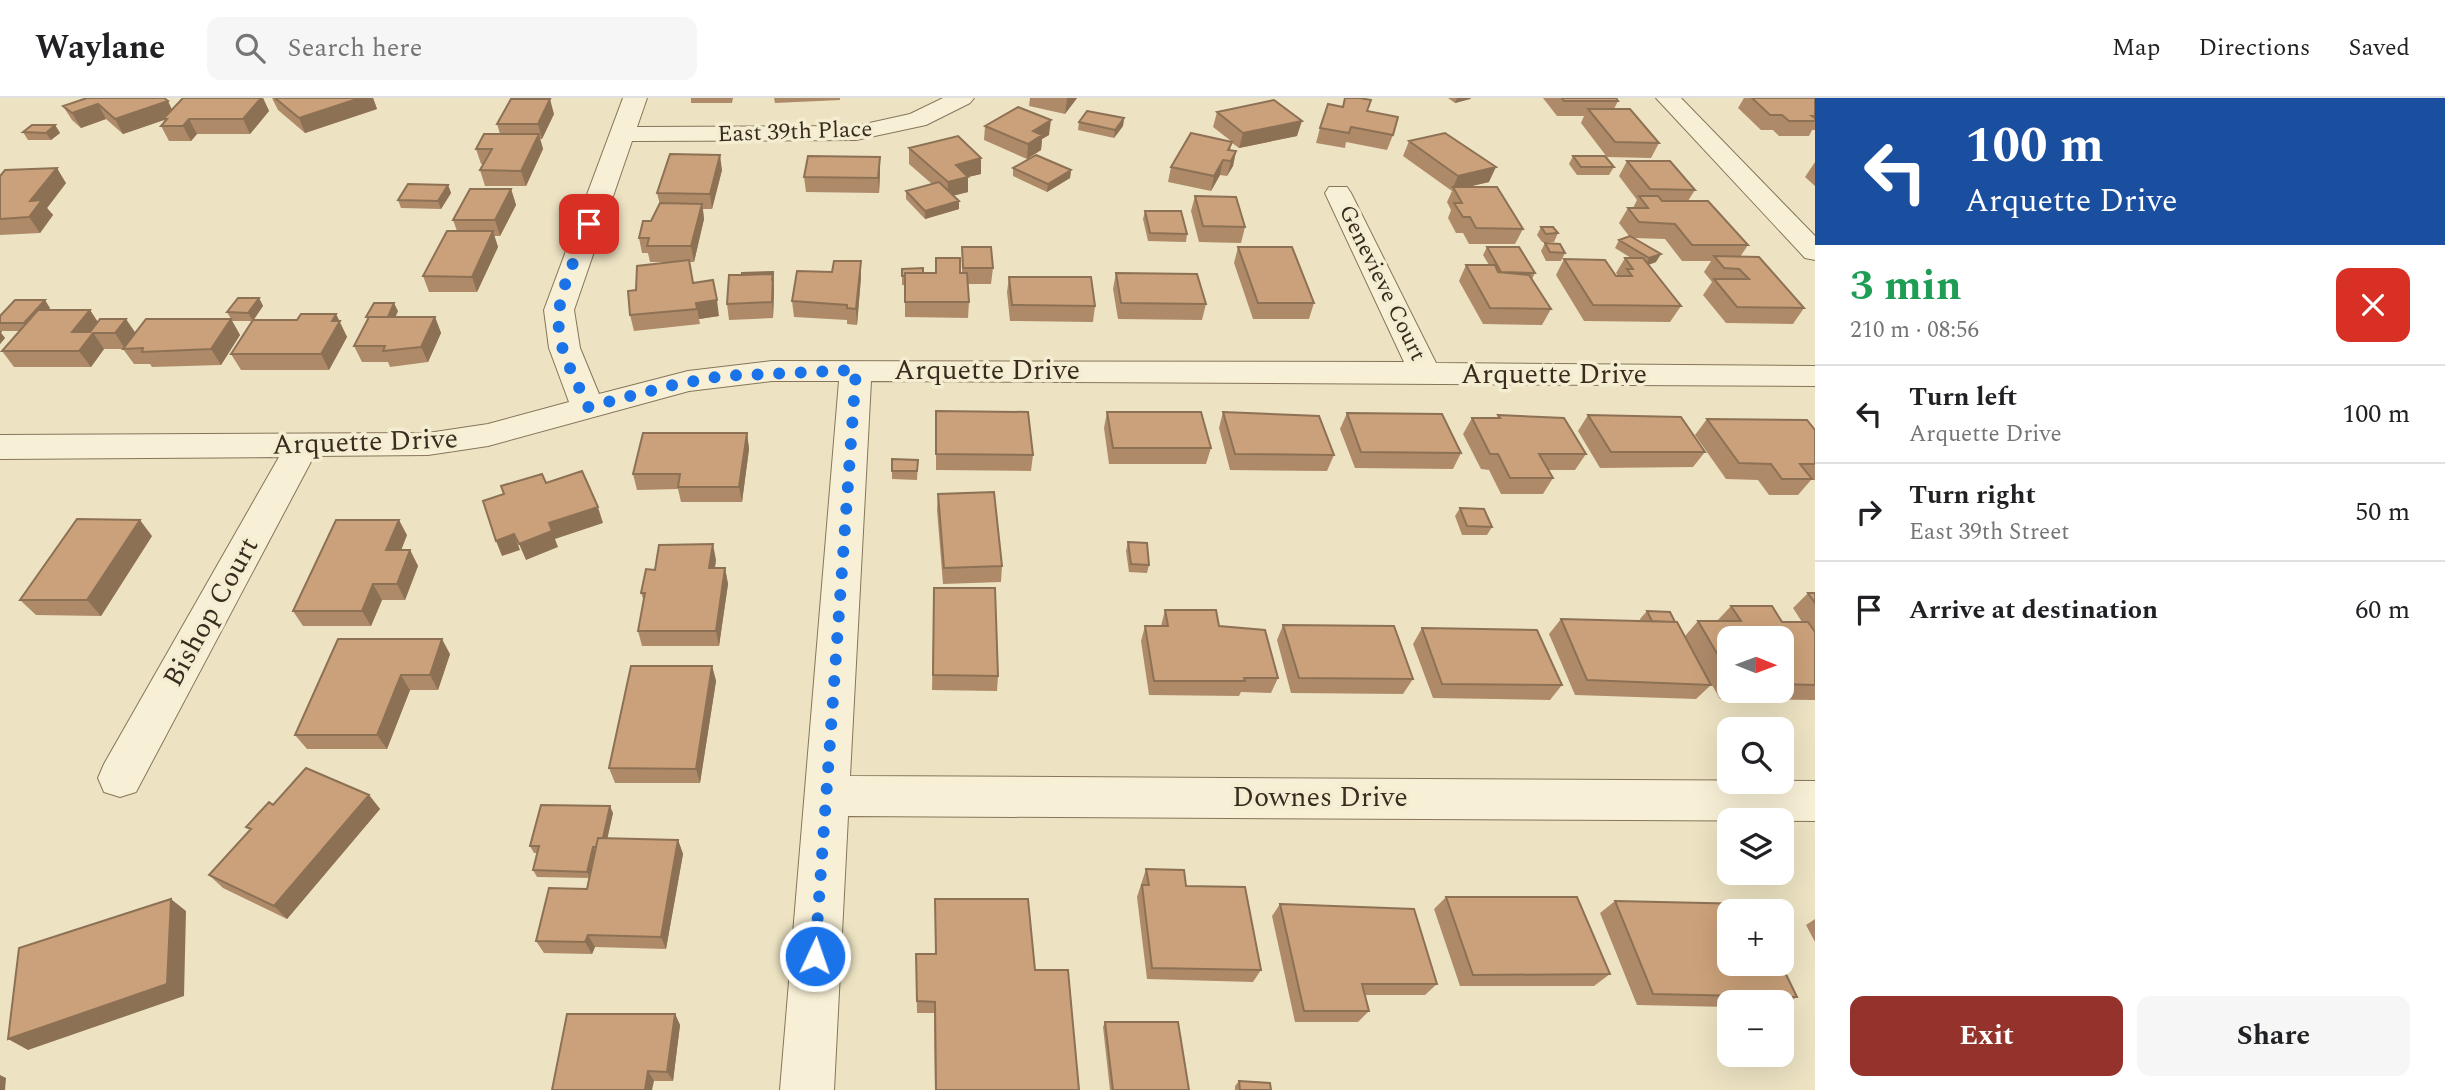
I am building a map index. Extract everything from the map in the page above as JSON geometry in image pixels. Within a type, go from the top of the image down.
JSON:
[{"type":"street","points":[[588,407],[565,352],[559,331],[559,310],[635,98]]},
{"type":"street","name":"East 39th Place","points":[[622,134],[856,133],[917,120],[962,98]]},
{"type":"street","points":[[1668,98],[1815,252]]},
{"type":"street","name":"Genevieve Court","points":[[1338,192],[1425,373]]},
{"type":"street","points":[[807,1090],[856,370]]},
{"type":"street","name":"Arquette Drive","points":[[0,447],[399,446],[457,440],[668,386],[722,376],[856,370],[1815,376]]},
{"type":"street","name":"Bishop Court","points":[[120,778],[302,446]]},
{"type":"street","name":"Downes Drive","points":[[825,796],[1815,801]]},
{"type":"building","points":[[87,98],[164,98],[168,101],[115,119],[98,104],[72,113],[63,106]]},
{"type":"building","points":[[183,98],[261,98],[243,119],[189,119],[183,126],[161,126],[167,119],[163,119]]},
{"type":"building","points":[[275,98],[360,98],[299,118]]},
{"type":"building","points":[[1345,98],[1371,100],[1367,111],[1398,117],[1393,135],[1351,127],[1349,133],[1320,128],[1328,104],[1343,107]]},
{"type":"building","points":[[1562,98],[1616,98],[1618,101],[1564,101]]},
{"type":"building","points":[[1752,98],[1815,98],[1815,116],[1812,116],[1815,121],[1789,121],[1782,115],[1770,115]]},
{"type":"building","points":[[511,99],[550,99],[538,124],[497,124]]},
{"type":"building","points":[[1274,100],[1302,121],[1243,133],[1217,112]]},
{"type":"building","points":[[1018,107],[1051,120],[1033,131],[1042,135],[1028,144],[985,126]]},
{"type":"building","points":[[1588,109],[1630,109],[1659,143],[1615,142]]},
{"type":"building","points":[[1087,111],[1124,118],[1115,130],[1079,122]]},
{"type":"building","points":[[32,125],[55,125],[46,133],[23,132]]},
{"type":"building","points":[[1191,133],[1232,142],[1228,150],[1236,151],[1231,161],[1223,160],[1214,176],[1171,167]]},
{"type":"building","points":[[1445,133],[1496,167],[1458,176],[1409,141]]},
{"type":"building","points":[[484,134],[539,134],[521,171],[480,170],[492,149],[476,149]]},
{"type":"building","points":[[958,136],[981,158],[956,165],[968,177],[948,182],[909,148]]},
{"type":"building","points":[[670,154],[720,155],[710,194],[657,193]]},
{"type":"building","points":[[1036,155],[1071,170],[1048,184],[1013,168]]},
{"type":"building","points":[[808,156],[880,157],[878,178],[804,177]]},
{"type":"building","points":[[1573,156],[1605,156],[1614,167],[1581,167]]},
{"type":"building","points":[[1627,161],[1670,161],[1695,190],[1650,189]]},
{"type":"building","points":[[57,168],[30,201],[42,200],[29,217],[0,219],[0,176],[5,170]]},
{"type":"building","points":[[939,182],[959,201],[925,211],[906,191]]},
{"type":"building","points":[[408,184],[448,185],[438,201],[398,200]]},
{"type":"building","points":[[1453,187],[1497,187],[1523,229],[1476,228],[1470,217],[1463,217],[1454,203],[1462,203]]},
{"type":"building","points":[[470,189],[511,189],[495,220],[453,220]]},
{"type":"building","points":[[1195,196],[1236,197],[1245,227],[1203,226]]},
{"type":"building","points":[[1639,196],[1658,196],[1662,201],[1708,201],[1748,245],[1692,245],[1675,224],[1639,222],[1628,208],[1648,208]]},
{"type":"building","points":[[660,203],[702,204],[691,246],[647,246],[649,238],[639,238],[643,221],[651,221]]},
{"type":"building","points":[[1145,211],[1181,211],[1187,234],[1150,233]]},
{"type":"building","points":[[1541,227],[1553,227],[1558,233],[1546,234]]},
{"type":"building","points":[[447,231],[493,231],[472,277],[423,276]]},
{"type":"building","points":[[1630,236],[1661,254],[1649,258],[1619,240]]},
{"type":"building","points":[[1545,243],[1560,244],[1565,253],[1550,252]]},
{"type":"building","points":[[962,247],[991,247],[993,268],[963,268]]},
{"type":"building","points":[[1238,247],[1292,247],[1314,303],[1258,303]]},
{"type":"building","points":[[1487,247],[1519,247],[1535,273],[1501,272]]},
{"type":"building","points":[[1714,256],[1759,257],[1804,308],[1737,307],[1714,279],[1749,279],[1739,269],[1724,268]]},
{"type":"building","points":[[936,258],[960,258],[960,273],[967,273],[969,302],[905,302],[905,273],[936,273]]},
{"type":"building","points":[[1625,258],[1643,258],[1681,306],[1593,305],[1564,259],[1605,260],[1616,276],[1632,276],[1627,269],[1633,269]]},
{"type":"building","points":[[689,260],[693,283],[713,280],[717,300],[696,303],[697,309],[630,315],[628,291],[636,290],[637,266]]},
{"type":"building","points":[[834,261],[861,261],[856,309],[847,308],[847,305],[792,301],[797,271],[832,272]]},
{"type":"building","points":[[1466,265],[1495,265],[1498,272],[1529,275],[1551,309],[1490,308]]},
{"type":"building","points":[[923,268],[923,273],[905,273],[905,276],[902,276],[902,269]]},
{"type":"building","points":[[773,272],[742,275],[742,273]]},
{"type":"building","points":[[1116,273],[1197,274],[1206,304],[1121,303]]},
{"type":"building","points":[[773,274],[772,302],[727,304],[729,275]]},
{"type":"building","points":[[1009,277],[1091,277],[1095,306],[1012,305]]},
{"type":"building","points":[[238,298],[259,298],[248,313],[227,312]]},
{"type":"building","points":[[15,300],[45,300],[24,323],[0,323],[0,316]]},
{"type":"building","points":[[374,303],[394,303],[388,317],[366,317]]},
{"type":"building","points":[[38,310],[90,310],[72,332],[90,332],[100,319],[126,319],[115,333],[93,333],[79,351],[2,351]]},
{"type":"building","points":[[301,314],[336,314],[332,321],[340,321],[321,354],[231,354],[253,320],[297,320]]},
{"type":"building","points":[[369,317],[435,317],[421,347],[383,351],[385,346],[354,346]]},
{"type":"building","points":[[146,319],[231,319],[211,349],[142,352],[143,348],[123,349]]},
{"type":"building","points":[[936,411],[1028,412],[1033,455],[936,454]]},
{"type":"building","points":[[1107,412],[1201,412],[1211,448],[1113,448]]},
{"type":"building","points":[[1223,412],[1319,416],[1334,455],[1235,454]]},
{"type":"building","points":[[1347,413],[1442,414],[1461,453],[1361,452]]},
{"type":"building","points":[[1498,415],[1564,418],[1586,454],[1539,454],[1553,478],[1510,478],[1498,454],[1490,454],[1472,418],[1500,418]]},
{"type":"building","points":[[1588,415],[1681,417],[1705,452],[1611,452]]},
{"type":"building","points":[[1707,419],[1807,420],[1815,430],[1815,464],[1800,464],[1812,479],[1782,479],[1771,464],[1739,463]]},
{"type":"building","points":[[643,433],[747,433],[739,487],[678,487],[680,474],[633,474]]},
{"type":"building","points":[[892,459],[918,460],[917,471],[892,471]]},
{"type":"building","points":[[582,471],[598,507],[549,523],[552,531],[519,544],[514,534],[496,541],[483,501],[504,494],[501,486],[542,474],[546,483]]},
{"type":"building","points":[[994,492],[1002,566],[944,568],[938,494]]},
{"type":"building","points":[[1460,508],[1484,509],[1492,527],[1467,526]]},
{"type":"building","points":[[77,519],[140,520],[87,600],[20,600]]},
{"type":"building","points":[[336,520],[399,520],[386,550],[410,550],[397,584],[373,584],[362,611],[293,611]]},
{"type":"building","points":[[1128,542],[1147,543],[1149,565],[1131,564]]},
{"type":"building","points":[[713,544],[709,568],[725,568],[716,631],[638,631],[646,569],[655,570],[659,545]]},
{"type":"building","points":[[934,588],[995,588],[998,676],[933,675]]},
{"type":"building","points":[[1808,593],[1815,593],[1815,603]]},
{"type":"building","points":[[1731,606],[1772,606],[1782,622],[1808,622],[1815,632],[1815,685],[1794,684],[1794,626],[1717,626],[1717,653],[1698,621],[1741,621]]},
{"type":"building","points":[[1165,610],[1216,610],[1219,626],[1265,630],[1278,678],[1244,678],[1245,681],[1154,681],[1145,626],[1168,626]]},
{"type":"building","points":[[1647,611],[1670,612],[1675,622],[1652,621]]},
{"type":"building","points":[[1561,619],[1677,622],[1711,685],[1587,680]]},
{"type":"building","points":[[1283,625],[1394,626],[1413,679],[1299,678]]},
{"type":"building","points":[[1422,628],[1537,630],[1562,685],[1442,684]]},
{"type":"building","points":[[338,639],[442,639],[430,675],[401,675],[377,735],[295,735]]},
{"type":"building","points":[[631,666],[712,666],[696,769],[609,768]]},
{"type":"building","points":[[306,768],[369,795],[274,906],[209,875],[251,829],[246,827],[269,802],[273,805]]},
{"type":"building","points":[[541,805],[610,806],[603,838],[598,838],[596,847],[593,847],[587,872],[533,870],[539,846],[530,846]]},
{"type":"building","points":[[598,838],[678,840],[661,937],[588,935],[585,942],[536,941],[549,888],[587,889]]},
{"type":"building","points":[[1146,869],[1184,870],[1186,886],[1245,887],[1261,970],[1152,968],[1142,885],[1149,885]]},
{"type":"building","points":[[1446,897],[1577,897],[1610,974],[1473,975]]},
{"type":"building","points":[[171,899],[167,984],[8,1039],[19,948]]},
{"type":"building","points":[[935,899],[1028,899],[1035,970],[1068,970],[1079,1090],[936,1090],[935,1002],[917,1001],[916,954],[936,954]]},
{"type":"building","points":[[1615,901],[1717,903],[1717,976],[1787,976],[1794,990],[1717,990],[1717,995],[1653,994]]},
{"type":"building","points":[[1280,904],[1414,909],[1437,984],[1362,984],[1369,1011],[1304,1011]]},
{"type":"building","points":[[567,1014],[675,1014],[667,1072],[648,1071],[645,1090],[552,1090]]},
{"type":"building","points":[[1105,1022],[1178,1022],[1189,1090],[1113,1090]]},
{"type":"building","points":[[1239,1081],[1270,1083],[1271,1090],[1240,1090]]},
{"type":"route","points":[[589,224],[564,289],[559,310],[559,331],[565,352],[588,407],[688,381],[722,376],[856,370],[815,956]]}]
